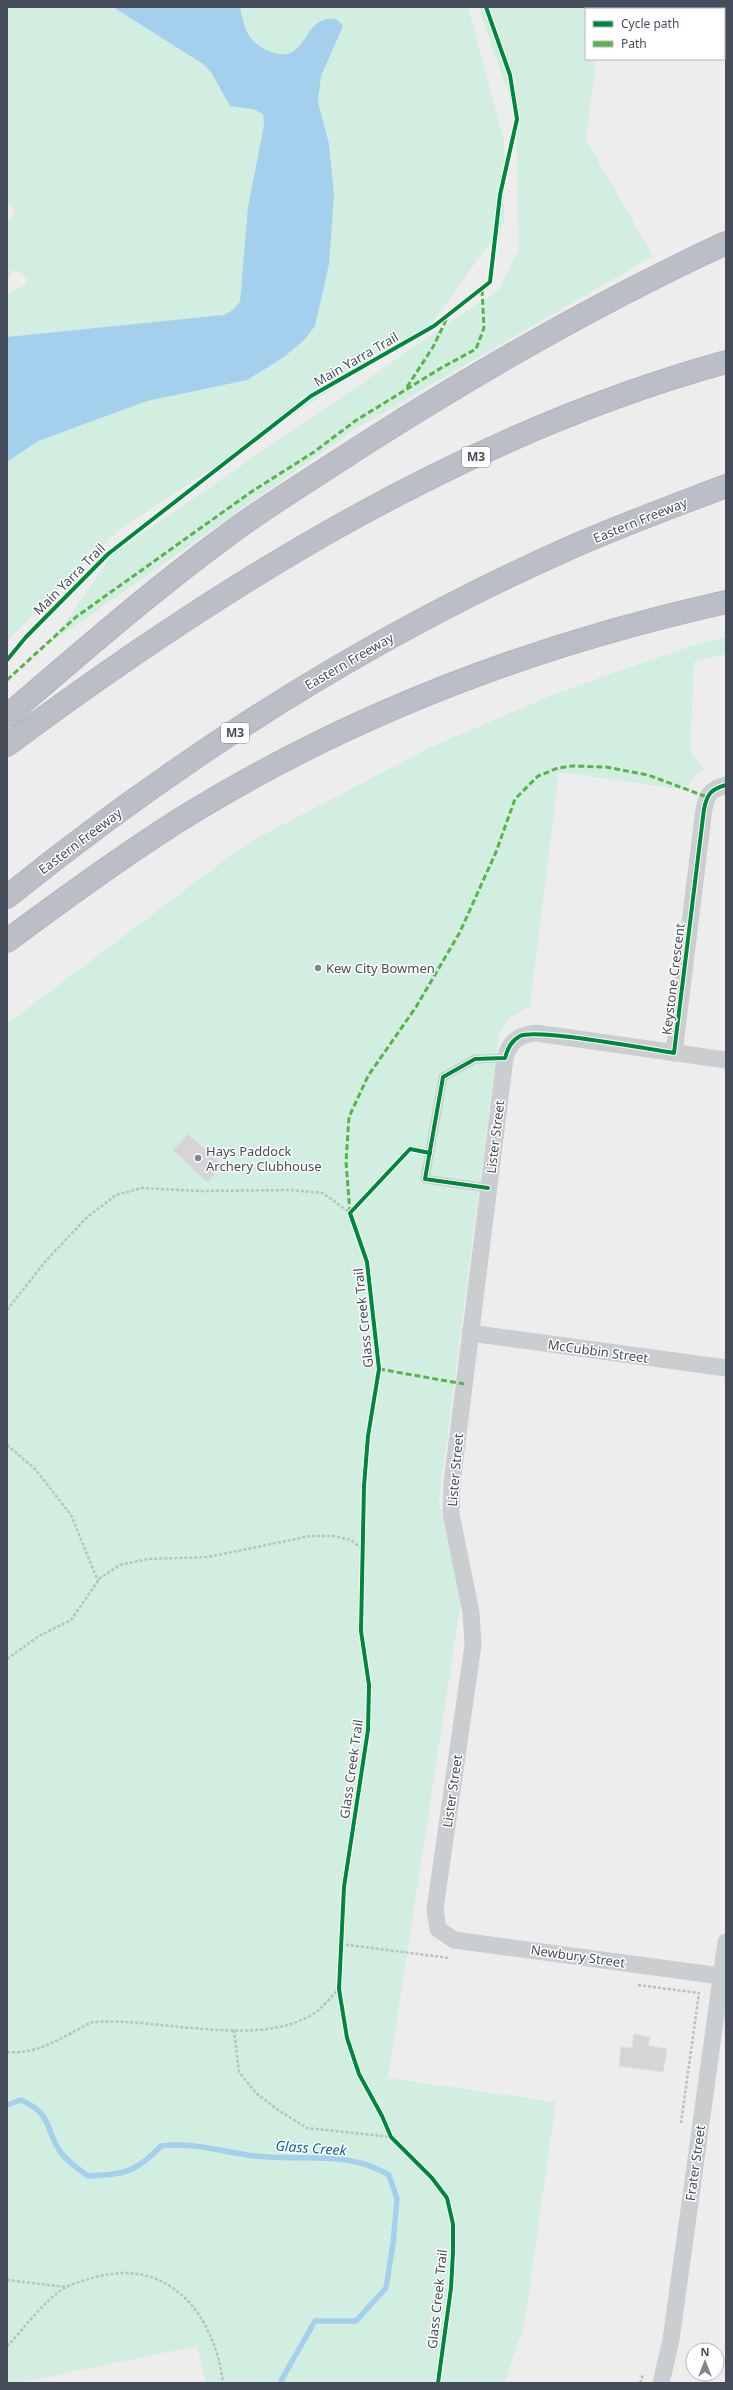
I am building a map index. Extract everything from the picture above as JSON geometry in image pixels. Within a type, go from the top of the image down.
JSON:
[{"type":"highway","points":[[7,716],[104,632],[225,536],[323,470],[456,386],[563,324],[655,276],[726,243]]},
{"type":"highway","name":"M3","points":[[7,745],[144,647],[241,584],[340,526],[426,480],[558,421],[651,386],[726,362]]},
{"type":"highway","name":"Eastern Freeway","points":[[7,898],[116,814],[200,755],[309,685],[392,636],[563,551],[726,486]]},
{"type":"highway","points":[[7,941],[101,873],[188,815],[310,747],[374,716],[440,688],[555,648],[636,623],[726,602]]},
{"type":"street","name":"Keystone Crescent","points":[[674,1053],[704,809],[707,797],[712,790],[726,785]]},
{"type":"street","name":"Keystone Crescent","points":[[505,1058],[512,1041],[520,1036],[536,1033],[726,1060]]},
{"type":"street","name":"Lister Street","points":[[438,1929],[435,1909],[473,1645],[471,1612],[451,1514],[450,1500],[505,1058]]},
{"type":"street","name":"McCubbin Street","points":[[470,1333],[726,1368]]},
{"type":"street","name":"Newbury Street","points":[[438,1929],[454,1940],[721,1976]]},
{"type":"street","name":"Frater Street","points":[[661,2383],[671,2340],[726,1942]]},
{"type":"lane","points":[[488,1188],[425,1179],[443,1077],[475,1059],[505,1058]]},
{"type":"path","points":[[7,1310],[44,1263],[85,1219],[116,1195],[142,1188],[200,1191],[291,1190],[323,1193],[350,1213],[352,1220]]},
{"type":"path","points":[[350,1213],[354,1208]]},
{"type":"path","points":[[7,1445],[35,1469],[71,1516],[98,1581]]},
{"type":"path","points":[[7,1659],[39,1636],[71,1620],[98,1581],[120,1565],[148,1559],[208,1557],[310,1536],[351,1540],[362,1549]]},
{"type":"path","points":[[362,1556],[363,1541]]},
{"type":"path","points":[[340,1952],[341,1937]]},
{"type":"path","points":[[341,1944],[454,1959]]},
{"type":"path","points":[[340,1981],[339,1989],[341,1996]]},
{"type":"path","points":[[636,1984],[699,1993],[681,2126]]},
{"type":"path","points":[[7,2052],[20,2053],[46,2046],[93,2022],[234,2030],[286,2026],[315,2012],[339,1989]]},
{"type":"path","points":[[234,2030],[239,2072],[256,2093],[278,2110],[307,2128],[391,2137]]},
{"type":"path","points":[[388,2130],[391,2137],[396,2142]]},
{"type":"path","points":[[7,2280],[66,2287],[115,2272],[142,2274],[164,2282],[182,2295],[197,2310],[212,2335],[223,2383]]},
{"type":"path","points":[[7,2346],[40,2310],[66,2287]]},
{"type":"path","points":[[640,2383],[644,2372]]},
{"type":"green space","points":[[7,7],[468,7],[504,141],[504,223],[432,323],[119,530],[7,641]]},
{"type":"green space","points":[[478,7],[603,7],[585,8],[585,60],[596,60],[586,140],[653,256],[357,428],[52,642],[112,554],[499,289],[519,248],[516,115]]},
{"type":"green space","points":[[726,637],[726,654],[694,662],[690,751],[704,769],[693,777],[686,790],[559,772],[530,1007],[511,1017],[499,1033],[439,1503],[461,1601],[388,2078],[556,2102],[524,2326],[504,2383],[206,2383],[197,2346],[18,2383],[7,2383],[7,1024],[246,844],[429,748],[557,693],[694,645]]},
{"type":"sand","points":[[10,203],[15,209],[15,213],[7,221],[7,205]]},
{"type":"sand","points":[[13,270],[22,273],[27,280],[25,285],[7,294],[7,282]]},
{"type":"water","points":[[113,7],[240,7],[245,28],[251,39],[256,44],[276,54],[290,53],[295,50],[303,42],[312,28],[321,21],[330,18],[335,19],[343,26],[321,76],[318,102],[329,144],[334,195],[329,264],[315,326],[305,339],[284,357],[247,380],[147,401],[38,441],[7,462],[7,337],[224,315],[233,310],[240,302],[248,207],[264,125],[263,114],[253,109],[230,106],[211,72],[203,64]]},
{"type":"building","name":"Hays Paddock Archery Clubhouse","points":[[188,1134],[223,1166],[207,1182],[173,1150]]},
{"type":"building","points":[[634,2034],[650,2037],[648,2046],[667,2049],[663,2072],[619,2066],[621,2047],[632,2048]]},
{"type":"waterway","name":"Glass Creek","points":[[7,2105],[21,2100],[39,2112],[48,2124],[56,2146],[62,2154],[88,2176],[121,2173],[144,2162],[161,2146],[173,2145],[197,2146],[255,2156],[338,2159],[371,2166],[389,2175],[397,2199],[393,2244],[386,2288],[356,2321],[315,2321],[281,2383]]},
{"type":"marked path","points":[[7,680],[76,617],[251,492],[314,452],[355,421],[441,368],[476,349],[484,328],[482,289]]},
{"type":"marked path","points":[[407,387],[433,347],[447,318]]},
{"type":"marked path","points":[[350,1213],[346,1162],[349,1117],[368,1076],[416,1007],[460,932],[496,852],[515,799],[538,776],[558,768],[572,766],[606,767],[648,775],[707,797]]},
{"type":"marked path","points":[[379,1369],[464,1384]]},
{"type":"cycle path","name":"Main Yarra Trail","points":[[7,660],[26,637],[108,554],[311,396],[434,326],[490,282],[500,195],[517,119],[510,75],[486,7]]},
{"type":"cycle path","points":[[488,1188],[425,1179],[443,1077],[475,1059],[505,1058],[514,1040],[520,1036],[530,1034],[569,1037],[674,1053],[704,809],[710,793],[713,790],[726,785]]},
{"type":"cycle path","name":"Glass Creek Trail","points":[[430,1153],[410,1149],[350,1213],[367,1262],[379,1369],[368,1436],[364,1486],[361,1631],[369,1685],[368,1730],[344,1887],[339,1989],[347,2038],[359,2074],[382,2116],[391,2137],[432,2178],[447,2198],[453,2224],[453,2252],[451,2288],[438,2383]]},
{"type":"place","name":"Kew City Bowmen","points":[[318,968]]},
{"type":"place","name":"Hays Paddock Archery Clubhouse","points":[[198,1158]]}]
